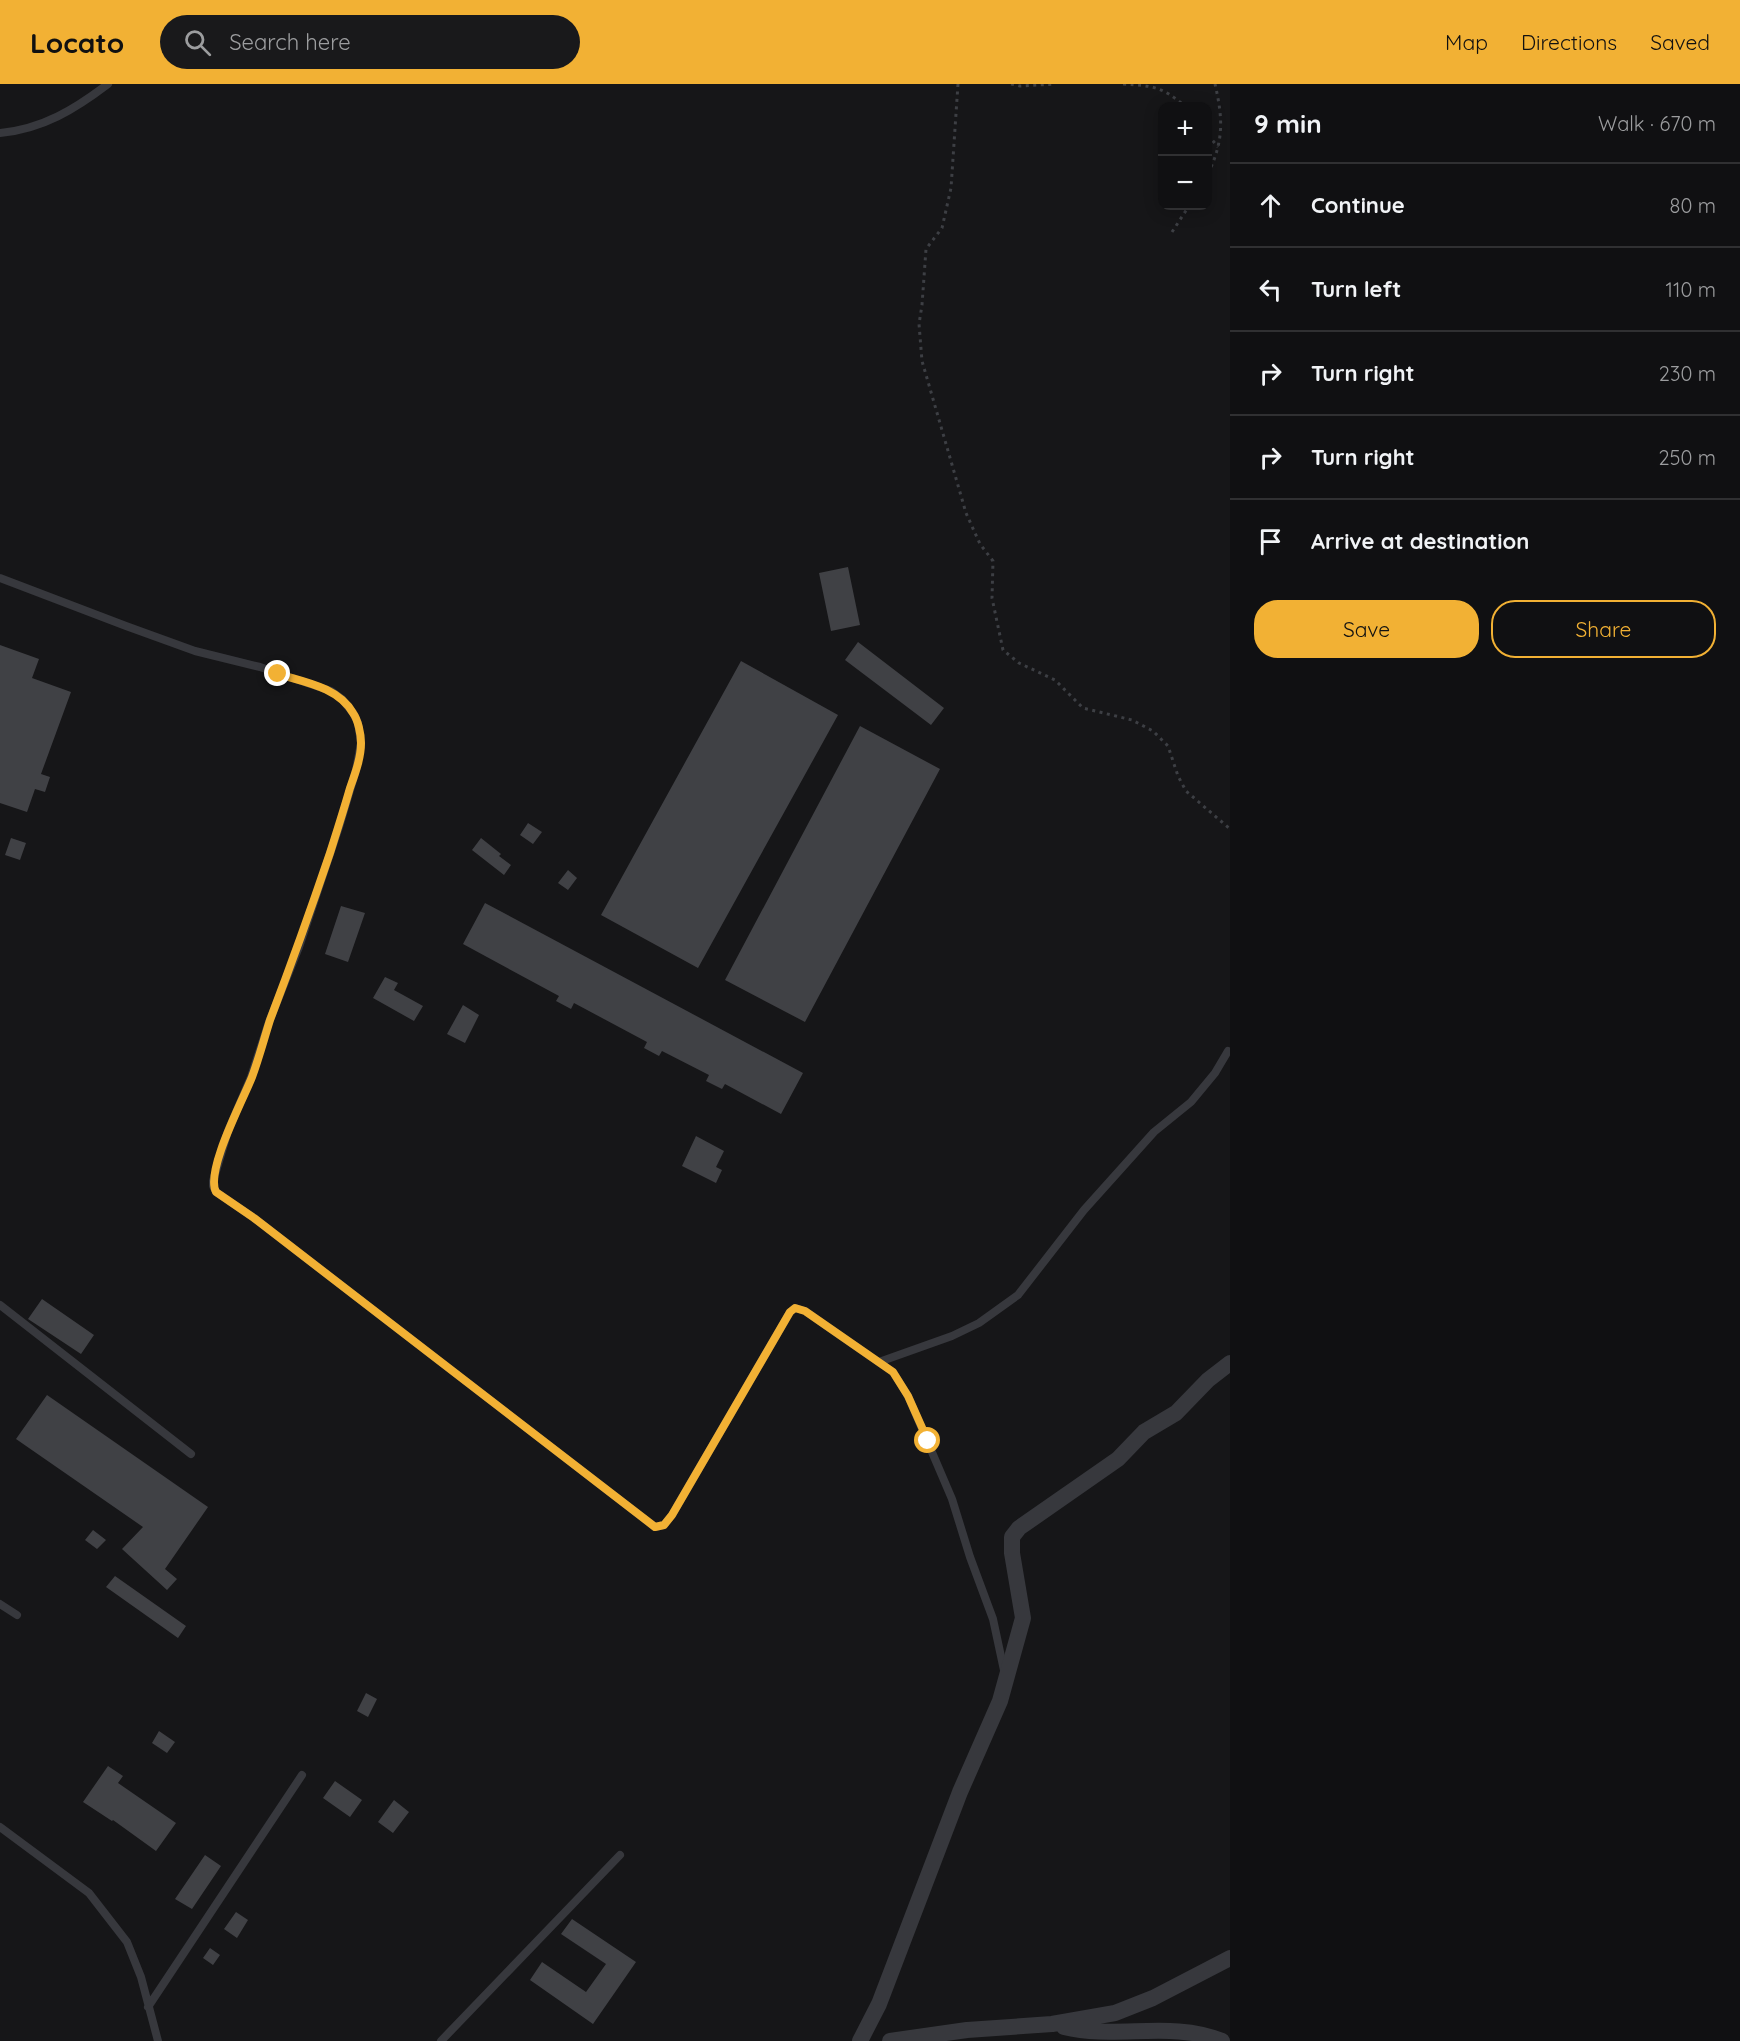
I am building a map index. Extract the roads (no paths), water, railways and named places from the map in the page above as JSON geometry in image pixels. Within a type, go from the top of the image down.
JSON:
[{"type":"street","points":[[860,2041],[892,1972],[960,1792],[994,1717],[1006,1679],[1023,1618],[1011,1543],[1015,1532],[1030,1519],[1118,1459],[1144,1431],[1176,1413],[1209,1380],[1230,1364]]},
{"type":"street","points":[[890,2041],[967,2030],[1052,2024],[1123,2010],[1153,1998],[1230,1958]]},
{"type":"street","points":[[1052,2024],[1092,2031],[1178,2031],[1222,2041]]},
{"type":"lane","points":[[0,133],[37,127],[79,105],[108,84]]},
{"type":"lane","points":[[0,578],[185,647],[260,667],[331,692],[342,699],[353,713],[357,723],[361,743],[349,792],[299,947],[251,1077],[228,1131],[213,1181],[216,1192],[254,1218],[655,1527],[664,1525],[672,1515],[792,1310],[795,1308],[805,1311],[893,1372],[900,1381],[940,1470],[994,1625],[1006,1679]]},
{"type":"lane","points":[[879,1362],[952,1336],[979,1323],[1018,1295],[1084,1210],[1138,1148],[1191,1102],[1215,1073],[1228,1051]]},
{"type":"lane","points":[[0,1305],[191,1454]]},
{"type":"lane","points":[[0,1604],[17,1615]]},
{"type":"lane","points":[[148,2007],[302,1775]]},
{"type":"lane","points":[[0,1827],[89,1893],[127,1941],[141,1977],[158,2041]]},
{"type":"lane","points":[[441,2041],[620,1855]]}]
